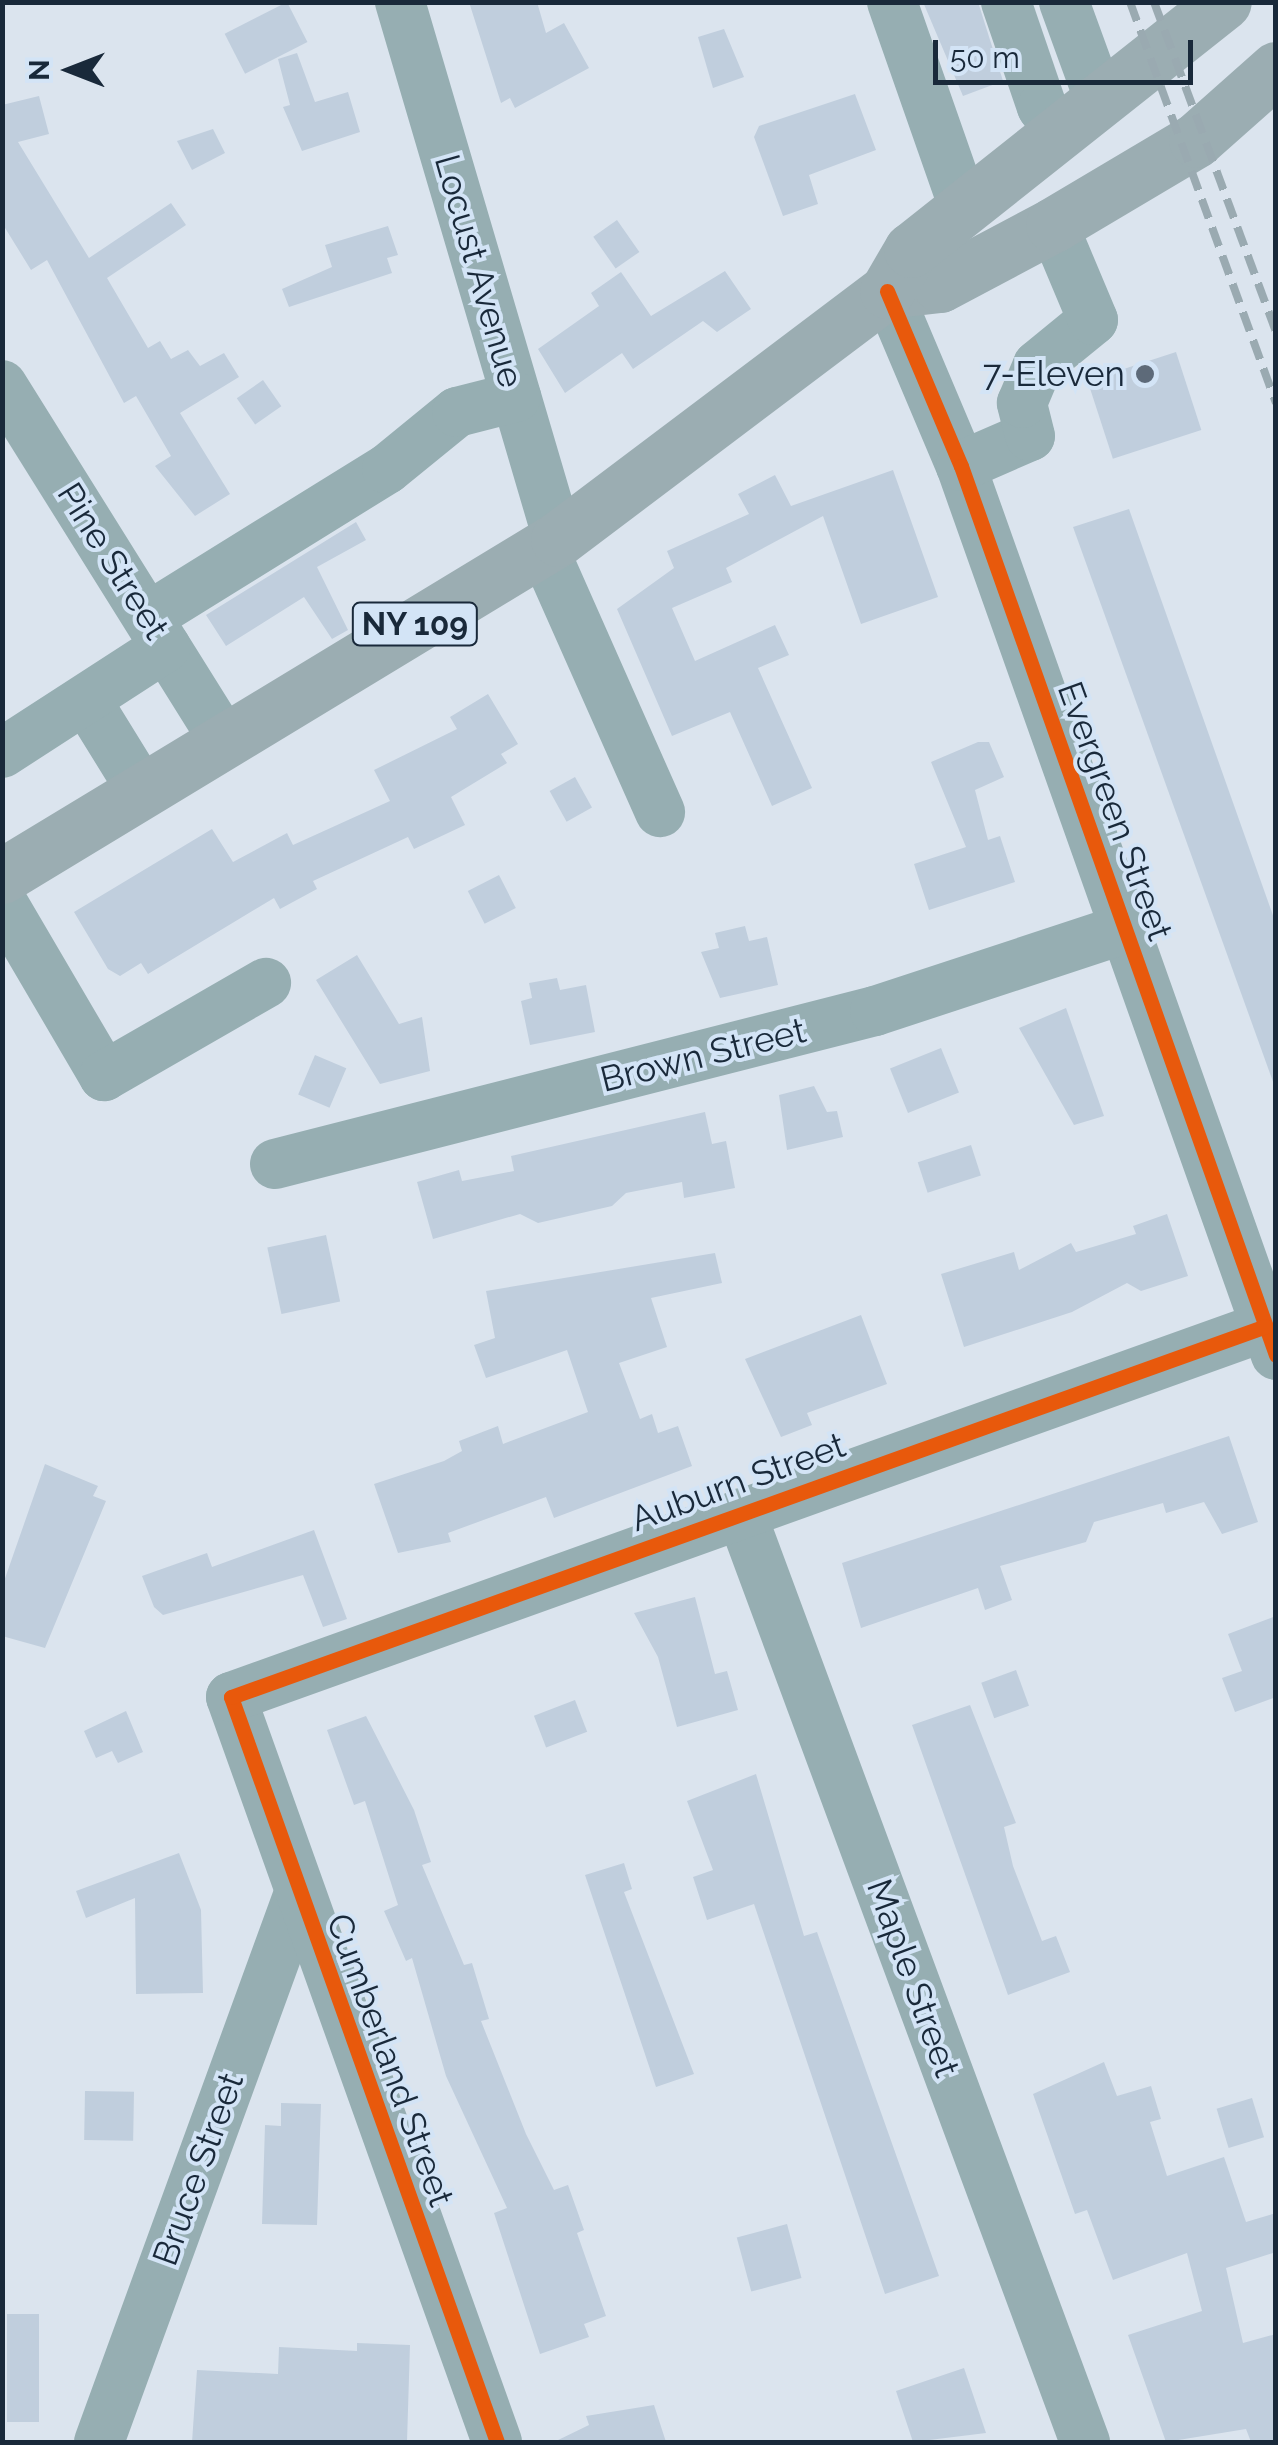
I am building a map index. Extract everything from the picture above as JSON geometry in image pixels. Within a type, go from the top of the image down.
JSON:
[{"type":"main road","name":"NY 109","points":[[6,871],[551,543],[887,290],[911,250],[1224,2]]},
{"type":"main road","points":[[887,290],[940,285],[1053,224],[1196,140],[1273,80],[1243,2]]},
{"type":"street","name":"Locust Avenue","points":[[400,2],[516,397],[551,543],[660,812]]},
{"type":"street","points":[[892,2],[964,208]]},
{"type":"street","points":[[1006,2],[1042,107],[1080,116],[1064,2]]},
{"type":"street","points":[[961,466],[1030,436],[1022,403],[1038,365],[1093,320],[1053,224]]},
{"type":"street","name":"Evergreen Street","points":[[887,290],[961,466],[1271,1341]]},
{"type":"street","name":"Pine Street","points":[[2,384],[224,738]]},
{"type":"street","points":[[2,753],[86,700],[157,632],[344,490],[387,469],[456,412],[516,397]]},
{"type":"street","points":[[86,700],[141,789]]},
{"type":"street","points":[[6,871],[104,1076],[266,982]]},
{"type":"street","name":"Brown Street","points":[[275,1164],[875,1011],[1125,929]]},
{"type":"street","name":"Auburn Street","points":[[231,1697],[740,1513],[1271,1341]]},
{"type":"street","name":"Maple Street","points":[[740,1513],[1085,2442]]},
{"type":"street","name":"Cumberland Street","points":[[231,1697],[298,1896],[497,2442]]},
{"type":"street","name":"Bruce Street","points":[[100,2442],[298,1896]]},
{"type":"building","points":[[287,2],[307,42],[245,74],[225,34]]},
{"type":"building","points":[[469,2],[537,2],[546,33],[564,23],[589,68],[515,108],[510,98],[501,103]]},
{"type":"building","points":[[923,2],[978,2],[1003,81],[963,96]]},
{"type":"building","points":[[724,29],[744,77],[713,88],[698,37]]},
{"type":"building","points":[[297,53],[315,102],[348,92],[360,132],[302,151],[283,107],[290,105],[278,59]]},
{"type":"building","points":[[855,94],[876,150],[809,175],[818,204],[783,216],[754,137],[759,126]]},
{"type":"building","points":[[39,96],[49,134],[18,142],[89,258],[171,203],[186,225],[107,278],[148,348],[160,341],[171,359],[188,350],[200,366],[224,353],[239,377],[180,413],[230,494],[195,516],[155,466],[171,456],[136,396],[124,403],[47,260],[31,270],[2,223],[2,105]]},
{"type":"building","points":[[213,129],[225,153],[192,170],[177,141]]},
{"type":"building","points":[[617,220],[639,252],[616,269],[593,237]]},
{"type":"building","points":[[388,226],[398,255],[387,258],[392,273],[289,307],[282,289],[332,267],[325,245]]},
{"type":"building","points":[[725,271],[751,309],[717,332],[703,321],[633,369],[622,353],[565,393],[538,349],[599,306],[591,293],[621,272],[651,316]]},
{"type":"building","points":[[1176,352],[1201,430],[1113,459],[1088,381]]},
{"type":"building","points":[[263,380],[281,406],[255,425],[237,398]]},
{"type":"building","points":[[893,470],[938,597],[861,624],[823,516],[726,568],[732,582],[672,608],[695,661],[775,625],[789,655],[758,668],[812,788],[772,806],[730,712],[672,736],[617,609],[674,568],[667,551],[749,514],[738,494],[775,475],[791,506]]},
{"type":"building","points":[[1129,509],[1276,924],[1276,1090],[1073,527]]},
{"type":"building","points":[[356,522],[366,540],[317,567],[348,630],[332,639],[304,597],[226,646],[206,615]]},
{"type":"building","points":[[488,694],[518,744],[501,754],[507,763],[451,797],[465,825],[414,849],[408,837],[313,881],[317,889],[280,909],[274,898],[148,974],[141,963],[120,976],[108,969],[74,912],[212,829],[233,862],[287,833],[293,845],[390,801],[374,770],[457,729],[450,717]]},
{"type":"building","points":[[978,742],[989,742],[1004,777],[975,790],[988,840],[1000,836],[1015,882],[929,910],[914,864],[966,847],[931,762]]},
{"type":"building","points":[[575,777],[592,808],[567,822],[550,791]]},
{"type":"building","points":[[499,875],[516,908],[485,924],[468,891]]},
{"type":"building","points":[[745,926],[749,941],[767,937],[778,985],[720,998],[701,952],[719,948],[715,933]]},
{"type":"building","points":[[357,955],[399,1024],[422,1017],[430,1071],[380,1084],[316,980]]},
{"type":"building","points":[[557,978],[560,990],[586,985],[595,1032],[530,1045],[521,1001],[532,998],[529,983]]},
{"type":"building","points":[[1066,1008],[1104,1116],[1074,1125],[1019,1028]]},
{"type":"building","points":[[941,1048],[959,1093],[908,1113],[890,1069]]},
{"type":"building","points":[[315,1055],[346,1068],[329,1108],[298,1095]]},
{"type":"building","points":[[814,1086],[827,1112],[837,1111],[843,1137],[787,1150],[779,1095]]},
{"type":"building","points":[[705,1112],[712,1144],[726,1141],[735,1188],[684,1198],[682,1182],[626,1193],[612,1206],[538,1223],[520,1214],[433,1239],[417,1182],[459,1170],[462,1181],[514,1171],[511,1156]]},
{"type":"building","points":[[971,1145],[981,1175],[928,1193],[918,1162]]},
{"type":"building","points":[[1167,1214],[1188,1276],[1141,1291],[1127,1283],[1072,1312],[964,1347],[941,1274],[1014,1252],[1019,1270],[1071,1243],[1076,1252],[1136,1234],[1133,1226]]},
{"type":"building","points":[[326,1235],[340,1302],[281,1314],[267,1247]]},
{"type":"building","points":[[715,1253],[722,1283],[651,1298],[667,1347],[619,1363],[640,1419],[652,1414],[658,1433],[678,1426],[692,1466],[554,1518],[546,1497],[448,1533],[451,1542],[398,1553],[374,1484],[444,1461],[462,1451],[459,1441],[498,1426],[503,1444],[588,1412],[567,1350],[486,1378],[474,1345],[495,1338],[486,1291]]},
{"type":"building","points":[[861,1315],[887,1384],[807,1413],[812,1425],[781,1437],[745,1359]]},
{"type":"building","points":[[1229,1436],[1258,1522],[1222,1534],[1204,1502],[1166,1513],[1163,1503],[1094,1522],[1086,1542],[1000,1566],[1012,1600],[985,1610],[978,1588],[861,1628],[842,1563]]},
{"type":"building","points":[[45,1464],[98,1486],[93,1496],[106,1501],[45,1648],[2,1636],[2,1587]]},
{"type":"building","points":[[314,1530],[347,1619],[323,1627],[303,1575],[163,1615],[154,1607],[142,1576],[207,1553],[212,1567]]},
{"type":"building","points":[[695,1597],[715,1674],[727,1671],[738,1710],[677,1727],[658,1657],[634,1613]]},
{"type":"building","points":[[1276,1616],[1276,1697],[1235,1712],[1222,1678],[1242,1671],[1228,1634]]},
{"type":"building","points":[[1016,1670],[1029,1706],[994,1718],[981,1683]]},
{"type":"building","points":[[575,1700],[587,1732],[546,1748],[534,1716]]},
{"type":"building","points":[[970,1705],[1016,1823],[1004,1827],[1013,1866],[1042,1941],[1056,1936],[1070,1972],[1008,1995],[912,1725]]},
{"type":"building","points":[[126,1711],[143,1752],[118,1763],[112,1751],[96,1758],[84,1731]]},
{"type":"building","points":[[366,1716],[414,1810],[431,1862],[422,1865],[464,1965],[472,1963],[489,2019],[481,2021],[526,2134],[554,2190],[568,2185],[584,2230],[577,2233],[606,2316],[584,2324],[589,2337],[540,2354],[494,2213],[507,2208],[446,2076],[412,1958],[406,1961],[384,1911],[398,1905],[365,1801],[354,1805],[327,1730]]},
{"type":"building","points":[[756,1774],[804,1936],[817,1932],[939,2276],[885,2294],[754,1904],[707,1920],[693,1877],[713,1870],[687,1801]]},
{"type":"building","points":[[179,1853],[201,1910],[203,1993],[136,1994],[135,1898],[86,1918],[76,1891]]},
{"type":"building","points":[[624,1863],[632,1889],[624,1892],[694,2074],[656,2087],[585,1875]]},
{"type":"building","points":[[1104,2062],[1117,2096],[1151,2086],[1161,2119],[1150,2122],[1167,2176],[1224,2157],[1246,2222],[1276,2213],[1276,2252],[1226,2268],[1243,2343],[1276,2334],[1276,2442],[1251,2442],[1246,2429],[1166,2442],[1128,2335],[1202,2311],[1187,2253],[1113,2280],[1087,2210],[1075,2214],[1033,2094]]},
{"type":"building","points":[[85,2091],[134,2092],[133,2141],[84,2140]]},
{"type":"building","points":[[1252,2098],[1264,2137],[1229,2148],[1217,2109]]},
{"type":"building","points":[[281,2103],[321,2104],[317,2225],[262,2224],[265,2125],[281,2126]]},
{"type":"building","points":[[787,2224],[801,2278],[751,2292],[737,2237]]},
{"type":"building","points":[[7,2314],[39,2314],[39,2422],[7,2422]]},
{"type":"building","points":[[357,2343],[410,2345],[407,2442],[192,2442],[197,2370],[278,2374],[279,2347],[357,2351]]},
{"type":"building","points":[[964,2368],[986,2433],[913,2442],[896,2391]]},
{"type":"building","points":[[654,2405],[666,2442],[554,2442],[589,2425],[586,2416]]},
{"type":"railway","points":[[1130,2],[1276,403]]},
{"type":"railway","points":[[1154,2],[1276,331]]},
{"type":"cycle path","points":[[887,291],[961,466],[1276,1355]]},
{"type":"cycle path","points":[[497,2442],[231,1697],[1266,1326]]},
{"type":"place","name":"7-Eleven","points":[[1145,374]]}]
